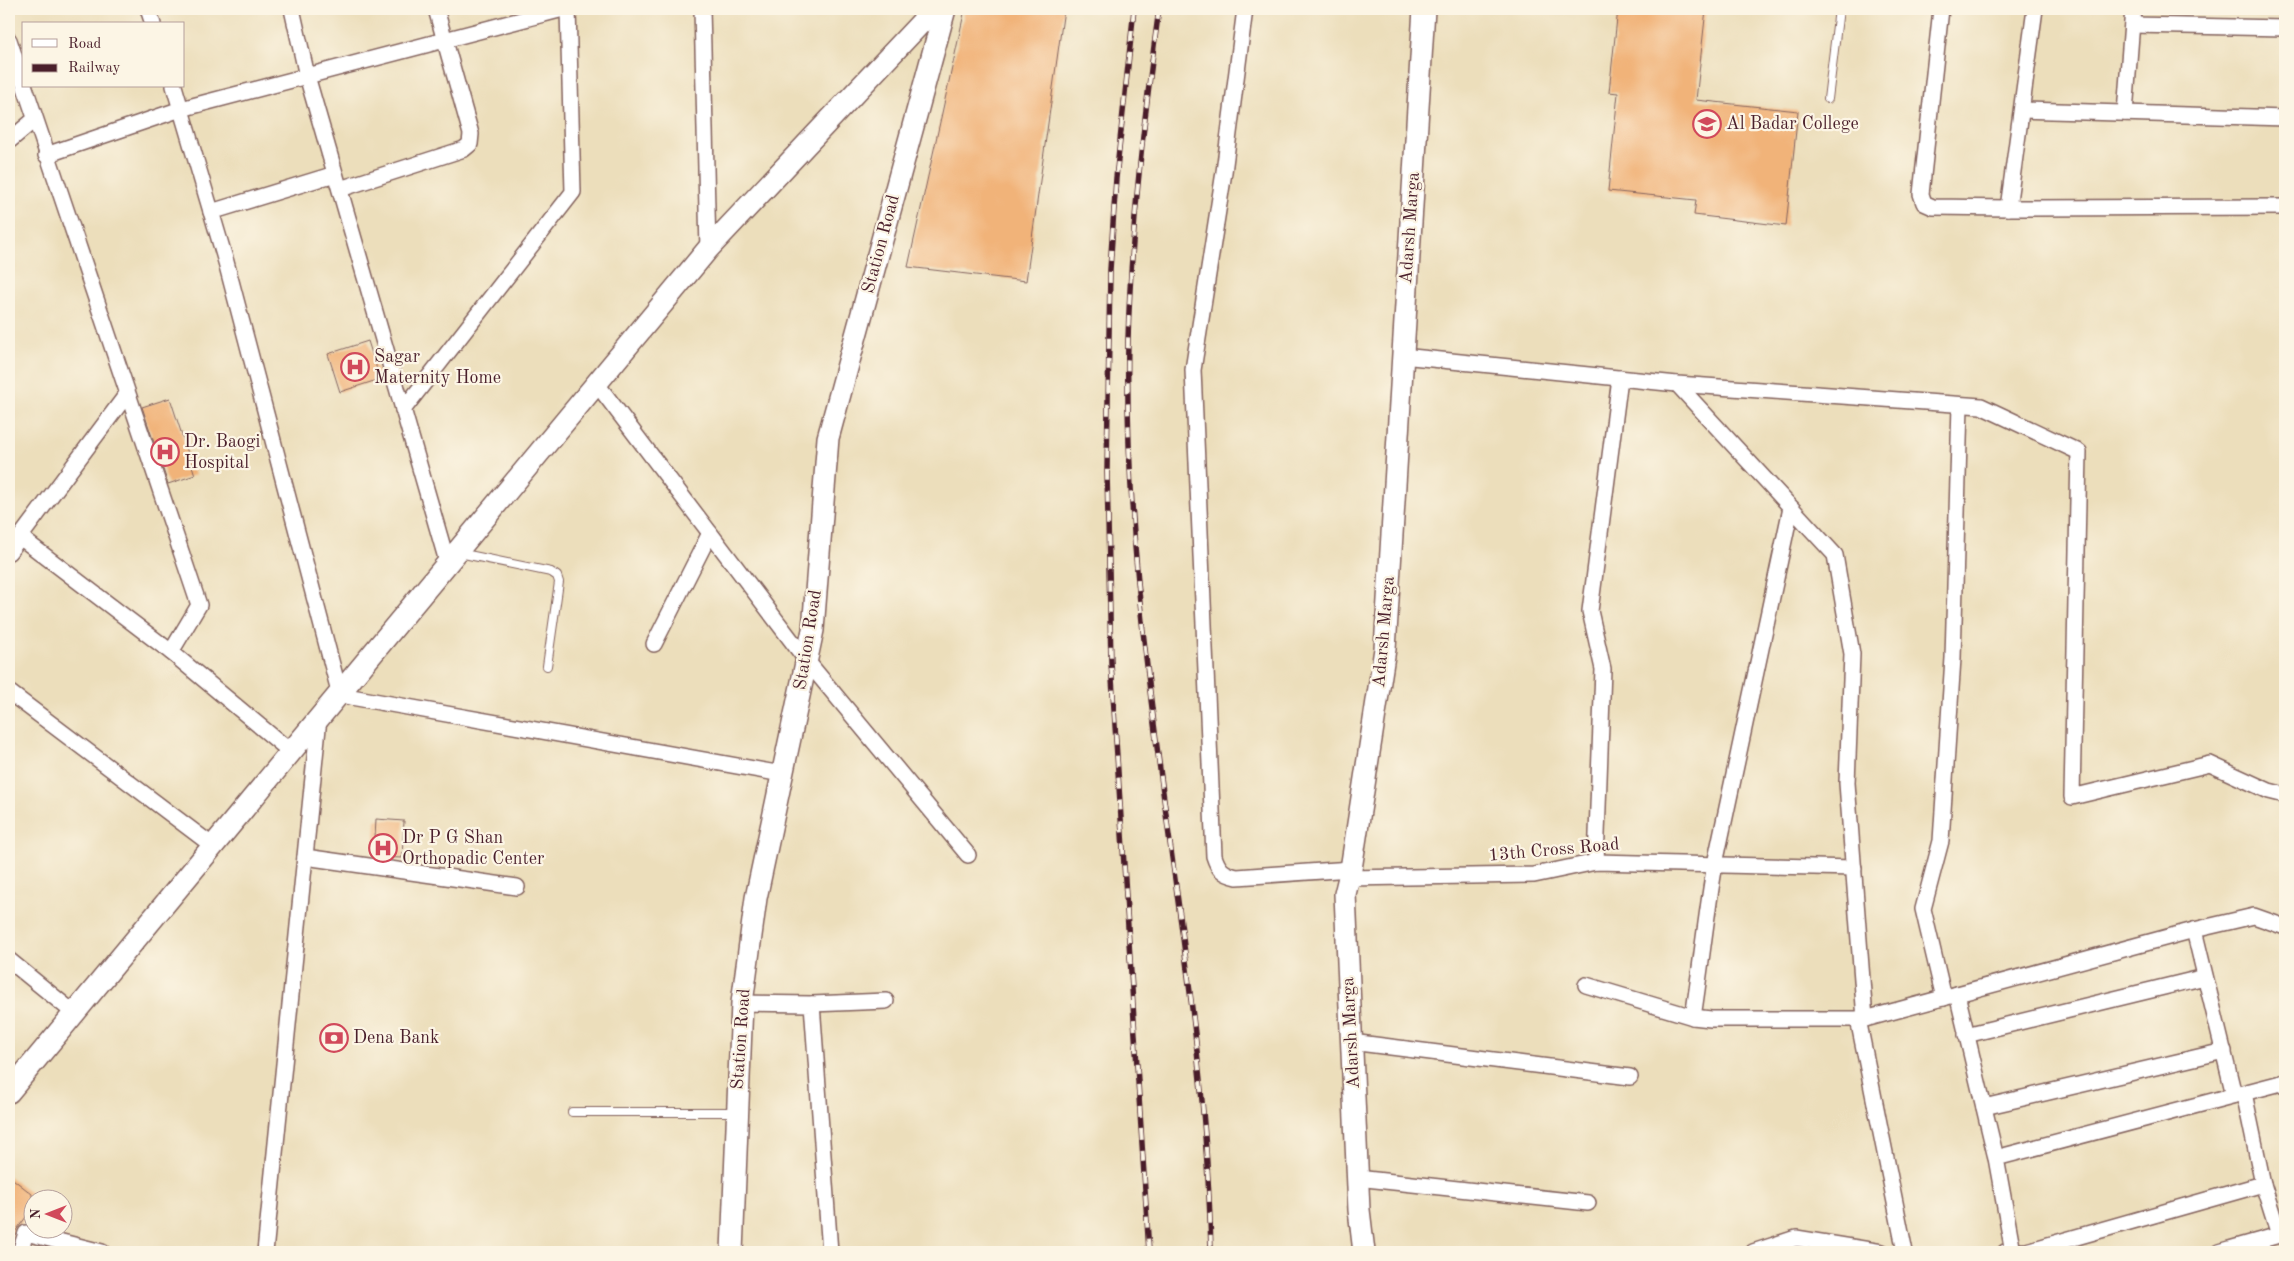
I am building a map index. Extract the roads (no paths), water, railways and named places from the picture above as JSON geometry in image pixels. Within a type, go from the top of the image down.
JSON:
[{"type":"main road","points":[[9,1092],[708,250],[934,9]]},
{"type":"main road","name":"Station Road","points":[[732,1252],[742,1003],[756,898],[813,630],[828,438],[945,9]]},
{"type":"main road","name":"Adarsh Marga","points":[[1364,1252],[1357,1178],[1344,894],[1349,874],[1385,649],[1424,9]]},
{"type":"street","points":[[148,9],[152,22]]},
{"type":"street","points":[[292,9],[307,76],[403,410],[453,559]]},
{"type":"street","points":[[340,189],[464,150],[470,144],[471,134],[436,9]]},
{"type":"street","points":[[46,154],[181,109],[563,9]]},
{"type":"street","points":[[403,410],[573,192],[568,9]]},
{"type":"street","points":[[702,9],[708,250]]},
{"type":"street","name":"13th Cross Road","points":[[1246,9],[1224,172],[1193,370],[1214,856],[1218,867],[1227,875],[1237,877],[1349,874],[1534,875],[1596,862],[1854,868]]},
{"type":"street","points":[[1941,9],[1921,194],[1924,203],[1933,207],[2008,208],[2285,206]]},
{"type":"street","points":[[2008,208],[2035,9]]},
{"type":"street","points":[[2125,113],[2133,9]]},
{"type":"street","points":[[2132,24],[2285,28]]},
{"type":"street","points":[[9,40],[22,82]]},
{"type":"street","points":[[24,88],[199,605],[171,652]]},
{"type":"street","points":[[175,88],[211,212],[340,695],[782,774]]},
{"type":"street","points":[[2022,110],[2285,118]]},
{"type":"street","points":[[9,141],[34,120]]},
{"type":"street","points":[[211,212],[335,174]]},
{"type":"street","points":[[1402,356],[1677,384],[1982,406],[2079,452],[2072,797],[2210,764],[2269,791],[2285,795]]},
{"type":"street","points":[[1596,862],[1603,669],[1590,611],[1620,378]]},
{"type":"street","points":[[597,384],[807,661],[968,855]]},
{"type":"street","points":[[1677,384],[1835,555],[1852,654],[1848,783],[1862,1019],[1905,1252]]},
{"type":"street","points":[[9,552],[127,394]]},
{"type":"street","points":[[1960,405],[1953,658],[1941,842],[1923,909],[1950,996],[1966,1035],[1996,1158],[2013,1252]]},
{"type":"street","points":[[1693,1017],[1701,966],[1704,924],[1715,864],[1791,508]]},
{"type":"street","points":[[654,644],[710,532]]},
{"type":"street","points":[[20,537],[171,652],[291,752]]},
{"type":"street","points":[[9,692],[212,846]]},
{"type":"street","points":[[264,1252],[319,718]]},
{"type":"street","points":[[305,857],[517,887]]},
{"type":"street","points":[[1586,985],[1693,1017],[1711,1019],[1862,1019],[2194,930],[2254,916],[2285,927]]},
{"type":"street","points":[[2194,930],[2224,1051],[2239,1094],[2263,1184],[2282,1234],[2219,1252]]},
{"type":"street","points":[[9,960],[74,1013]]},
{"type":"street","points":[[1966,1035],[2205,977]]},
{"type":"street","points":[[742,1003],[812,1004],[886,1001]]},
{"type":"street","points":[[812,1004],[830,1252]]},
{"type":"street","points":[[1351,1042],[1630,1077]]},
{"type":"street","points":[[1984,1108],[2224,1051]]},
{"type":"street","points":[[1996,1158],[2285,1082]]},
{"type":"street","points":[[1357,1178],[1588,1203]]},
{"type":"street","points":[[2005,1252],[2027,1251],[2263,1184]]},
{"type":"street","points":[[20,1252],[26,1233],[102,1252]]},
{"type":"street","points":[[1753,1252],[1796,1238],[1882,1252]]},
{"type":"lane","points":[[1828,99],[1839,9]]},
{"type":"lane","points":[[453,559],[551,572],[557,576],[559,582],[547,666]]},
{"type":"lane","points":[[572,1112],[737,1112]]},
{"type":"railway","points":[[1134,9],[1116,178],[1110,270],[1107,471],[1111,663],[1149,1252]]},
{"type":"railway","points":[[1159,9],[1143,132],[1135,215],[1128,340],[1128,421],[1142,625],[1195,1031],[1208,1178],[1211,1252]]},
{"type":"place","name":"Al Badar College","points":[[1707,124]]},
{"type":"place","name":"Sagar Maternity Home","points":[[355,367]]},
{"type":"place","name":"Dr. Baogi Hospital","points":[[165,452]]},
{"type":"place","name":"Dr P G Shan Orthopadic Center","points":[[383,848]]},
{"type":"place","name":"Dena Bank","points":[[334,1038]]}]
